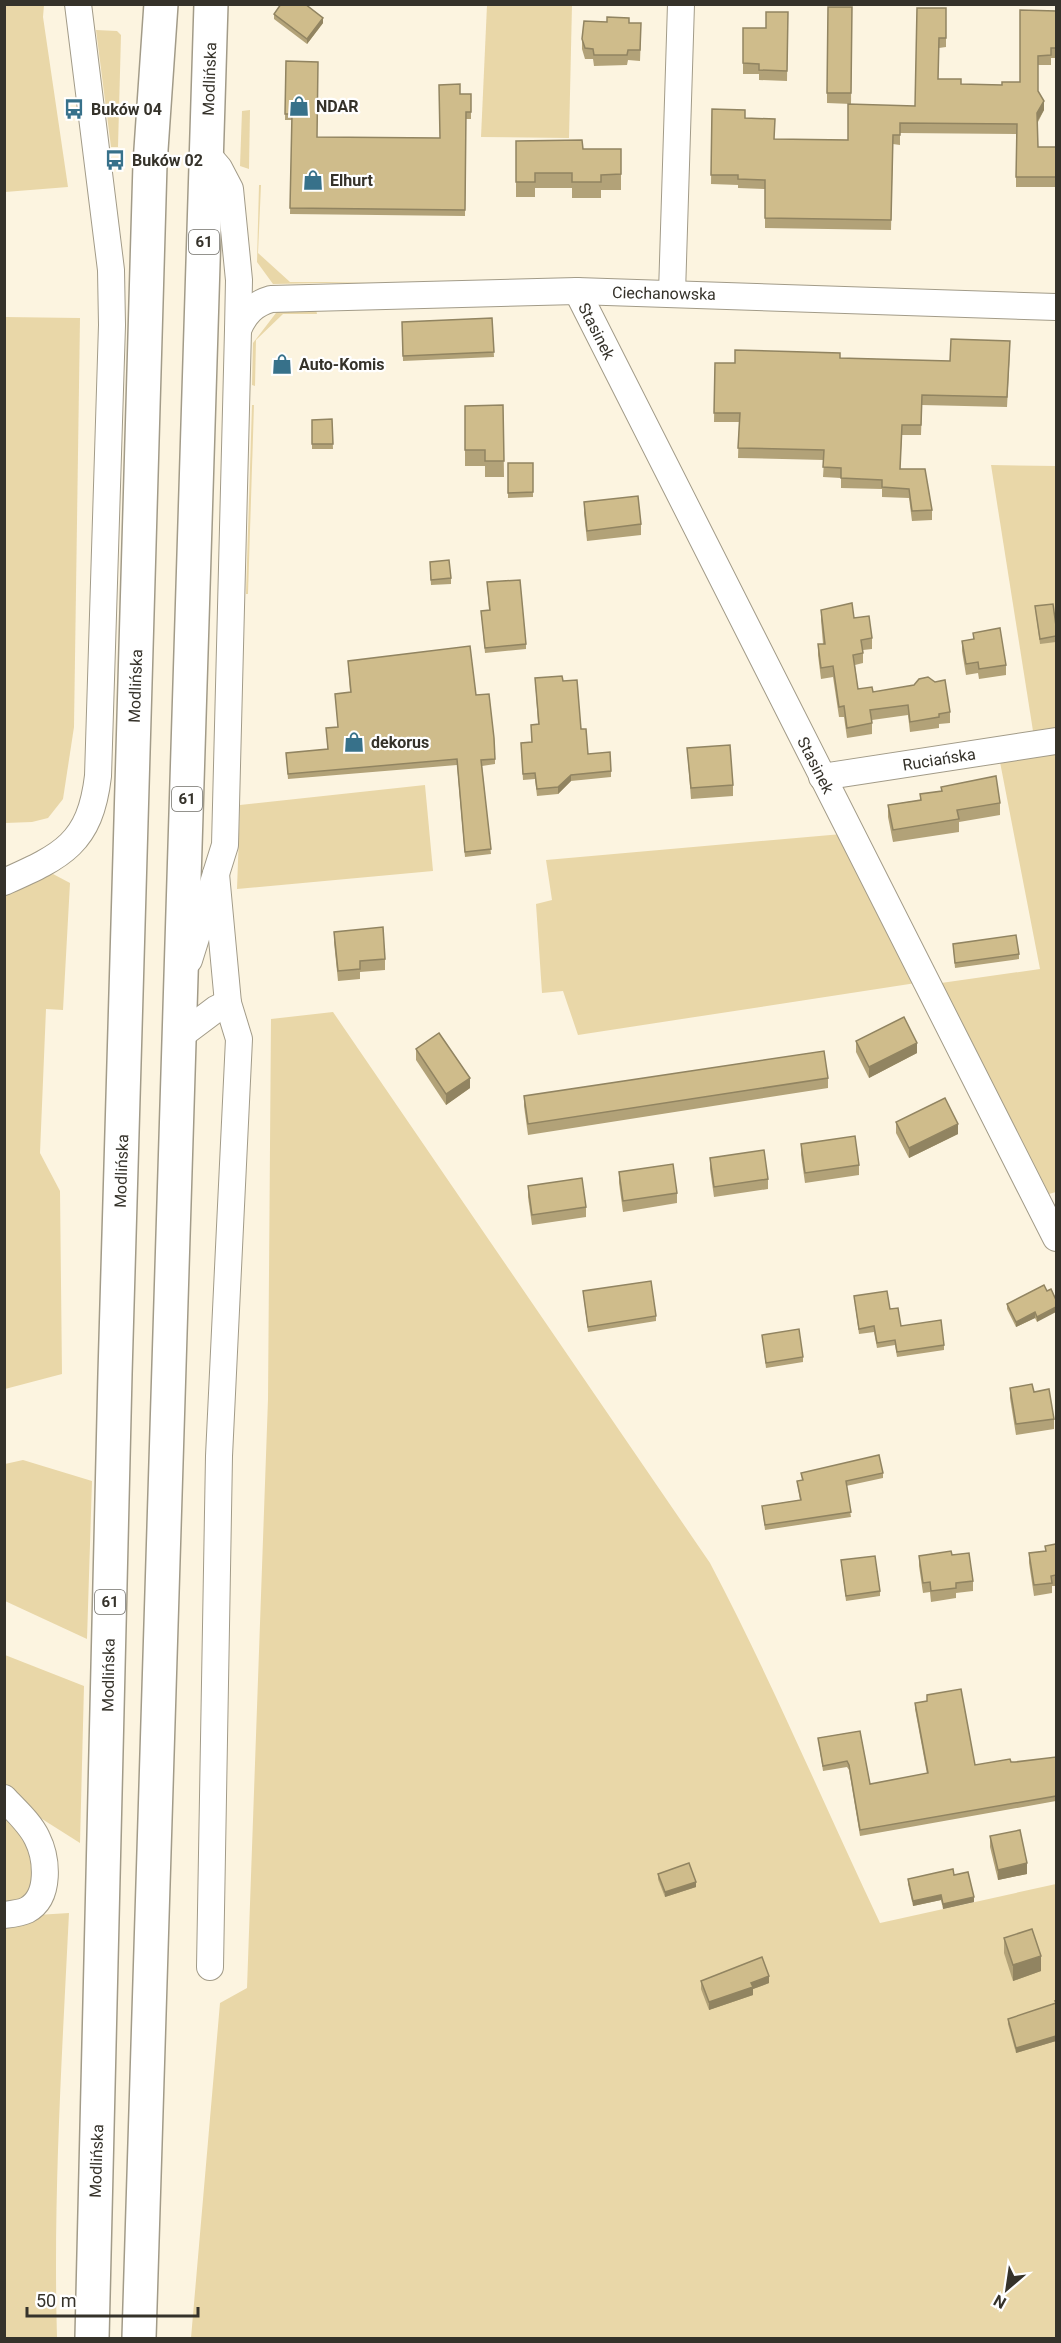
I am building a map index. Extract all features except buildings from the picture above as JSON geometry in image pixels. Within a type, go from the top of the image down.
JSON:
[{"type":"main road","name":"Modlińska","points":[[92,2338],[115,1374],[150,176],[160,4]]},
{"type":"main road","name":"Modlińska","points":[[139,2338],[211,4]]},
{"type":"street","name":"Modlińska","points":[[4,882],[55,858],[72,843],[91,813],[98,776],[112,326],[111,270],[78,4]]},
{"type":"street","points":[[672,293],[681,4]]},
{"type":"street","name":"Modlińska","points":[[182,980],[225,845],[239,280],[230,189],[219,168],[207,154]]},
{"type":"street","name":"Ciechanowska","points":[[239,280],[254,293],[271,299],[577,291],[1056,307]]},
{"type":"street","name":"Stasinek","points":[[577,291],[1056,1238]]},
{"type":"street","points":[[238,330],[251,309],[271,299]]},
{"type":"street","name":"Ruciańska","points":[[822,777],[1056,741]]},
{"type":"street","points":[[210,1966],[219,1456],[239,1039],[228,1003],[216,874]]},
{"type":"street","points":[[180,1036],[216,1009],[228,1003]]},
{"type":"street","points":[[4,1798],[36,1836],[43,1852],[45,1870],[44,1883],[35,1903],[26,1910],[4,1915]]},
{"type":"shaded area","points":[[5,4],[44,5],[43,17],[68,187],[5,192]]},
{"type":"shaded area","points":[[487,5],[572,5],[569,138],[481,137]]},
{"type":"shaded area","points":[[96,30],[117,31],[121,35],[118,147],[111,147]]},
{"type":"shaded area","points":[[250,110],[249,169],[240,166],[242,111]]},
{"type":"shaded area","points":[[259,185],[261,185],[258,253],[290,282],[379,282],[273,284],[257,262]]},
{"type":"shaded area","points":[[279,309],[316,309],[317,314],[283,314],[256,340],[255,386],[252,385],[253,343]]},
{"type":"shaded area","points":[[5,317],[80,318],[74,727],[63,799],[48,818],[32,822],[5,823]]},
{"type":"shaded area","points":[[252,405],[254,405],[248,594],[246,594]]},
{"type":"shaded area","points":[[991,465],[1056,466],[1056,728],[1033,731]]},
{"type":"shaded area","points":[[1056,753],[1056,1192],[1049,1194],[941,983],[1040,969],[1000,762]]},
{"type":"shaded area","points":[[425,785],[433,871],[237,889],[240,805]]},
{"type":"shaded area","points":[[842,834],[916,983],[578,1035],[563,991],[542,993],[536,904],[552,900],[546,860]]},
{"type":"shaded area","points":[[53,874],[70,883],[63,1010],[46,1009],[40,1153],[60,1191],[62,1374],[5,1389],[5,895]]},
{"type":"shaded area","points":[[333,1012],[710,1563],[776,1697],[880,1923],[1056,1884],[1056,2338],[191,2338],[220,2003],[247,1988],[268,1399],[271,1019]]},
{"type":"shaded area","points":[[23,1460],[92,1481],[87,1639],[5,1601],[5,1464]]},
{"type":"shaded area","points":[[5,1655],[84,1686],[80,1843],[31,1812],[5,1783]]},
{"type":"shaded area","points":[[4,1810],[26,1835],[39,1875],[16,1903],[4,1907]]},
{"type":"shaded area","points":[[69,1913],[57,2179],[57,2338],[5,2338],[5,1917]]},
{"type":"place","name":"NDAR","points":[[299,106]]},
{"type":"place","name":"Buków 04","points":[[74,109]]},
{"type":"place","name":"Buków 02","points":[[115,160]]},
{"type":"place","name":"Elhurt","points":[[313,180]]},
{"type":"place","name":"Auto-Komis","points":[[282,364]]},
{"type":"place","name":"dekorus","points":[[354,742]]}]
